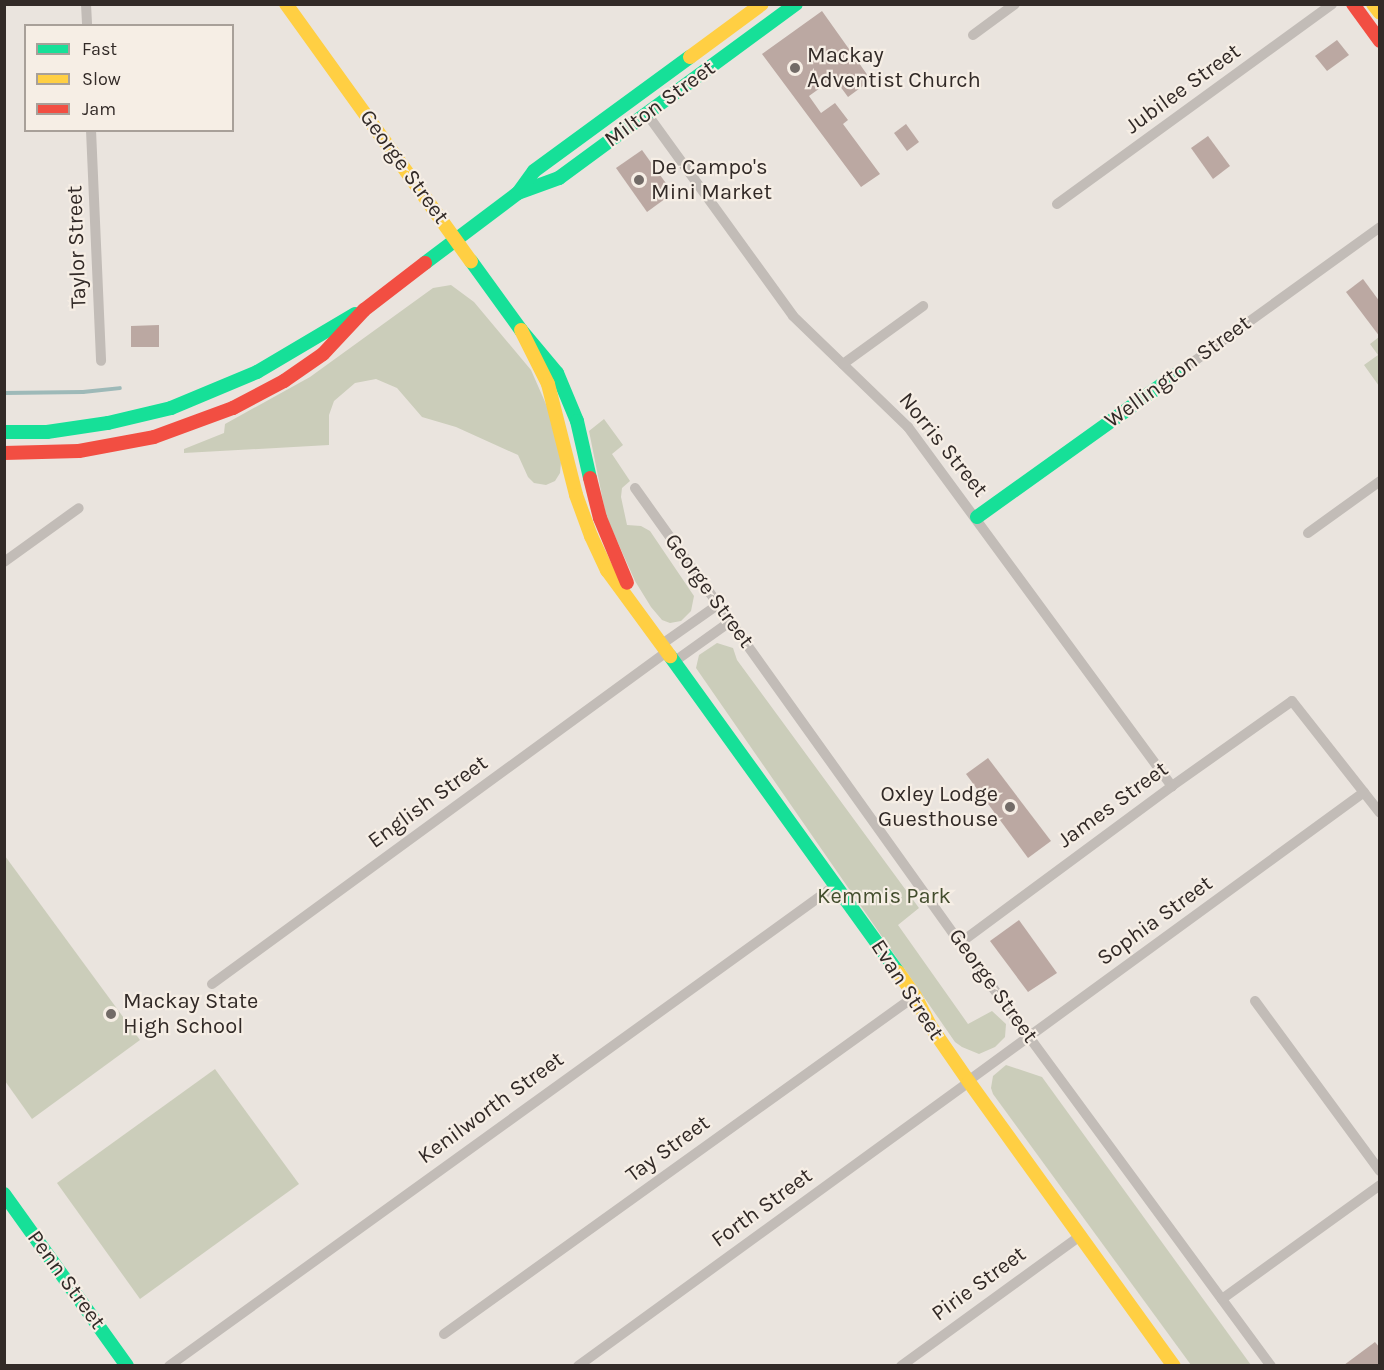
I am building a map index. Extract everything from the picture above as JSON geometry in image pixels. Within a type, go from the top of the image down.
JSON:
[{"type":"street","points":[[86,4],[87,24]]},
{"type":"street","name":"George Street","points":[[286,4],[521,330],[557,373],[568,397],[584,445],[593,491]]},
{"type":"street","name":"Milton Street","points":[[4,453],[79,451],[142,440],[176,431],[218,415],[284,381],[323,354],[364,310],[518,193],[534,171],[762,4]]},
{"type":"street","name":"Milton Street","points":[[518,193],[559,178],[796,4]]},
{"type":"street","points":[[973,35],[1015,4]]},
{"type":"street","name":"Jubilee Street","points":[[1057,204],[1332,4]]},
{"type":"street","points":[[1353,4],[1380,40]]},
{"type":"street","points":[[1373,4],[1380,13]]},
{"type":"street","points":[[634,97],[647,114]]},
{"type":"street","name":"Norris Street","points":[[647,114],[793,316],[908,427],[977,517],[1172,786]]},
{"type":"street","name":"Taylor Street","points":[[91,132],[101,361]]},
{"type":"street","name":"Wellington Street","points":[[977,517],[1380,227]]},
{"type":"street","points":[[843,364],[923,306]]},
{"type":"street","name":"Milton Street","points":[[4,432],[47,432],[171,408],[233,384],[271,364],[332,325],[364,310]]},
{"type":"street","name":"George Street","points":[[521,330],[552,394],[576,495]]},
{"type":"street","points":[[1308,533],[1380,482]]},
{"type":"street","name":"George Street","points":[[634,488],[960,943],[1270,1365]]},
{"type":"street","points":[[576,495],[593,491]]},
{"type":"street","name":"Evan Street","points":[[593,491],[608,542],[641,614]]},
{"type":"street","name":"Evan Street","points":[[576,495],[607,570],[836,885],[915,996],[926,1019],[968,1082],[1174,1365]]},
{"type":"street","points":[[4,562],[80,508]]},
{"type":"street","points":[[668,652],[719,604]]},
{"type":"street","points":[[668,652],[731,621]]},
{"type":"street","name":"English Street","points":[[212,984],[668,652]]},
{"type":"street","name":"James Street","points":[[960,943],[1172,786],[1292,701],[1364,792]]},
{"type":"street","points":[[1364,792],[1380,813]]},
{"type":"street","name":"Sophia Street","points":[[968,1082],[1364,792]]},
{"type":"street","name":"Kenilworth Street","points":[[169,1365],[836,885]]},
{"type":"street","name":"Tay Street","points":[[444,1334],[915,996]]},
{"type":"street","points":[[1255,1001],[1380,1171]]},
{"type":"street","name":"Forth Street","points":[[578,1365],[968,1082]]},
{"type":"street","points":[[1222,1299],[1380,1185]]},
{"type":"street","name":"Penn Street","points":[[4,1194],[128,1365]]},
{"type":"street","name":"Pirie Street","points":[[900,1365],[1081,1235]]},
{"type":"green space","points":[[451,285],[474,302],[531,370],[549,411],[561,462],[560,473],[555,481],[546,485],[534,483],[528,477],[518,455],[456,427],[422,417],[397,388],[376,379],[355,383],[334,401],[329,415],[329,445],[184,453],[184,449],[224,433],[225,424],[310,377],[433,288]]},
{"type":"green space","points":[[1379,337],[1379,386],[1364,365],[1378,355],[1370,344]]},
{"type":"green space","points":[[604,419],[623,445],[612,454],[630,481],[622,488],[621,497],[627,525],[641,526],[650,531],[694,596],[691,611],[681,621],[670,623],[662,620],[651,607],[635,581],[606,516],[589,431]]},
{"type":"green space","name":"Kemmis Park","points":[[717,643],[733,648],[737,660],[919,908],[898,925],[968,1024],[992,1011],[1006,1024],[1005,1037],[995,1047],[979,1054],[955,1042],[696,668],[699,655]]},
{"type":"green space","points":[[5,856],[140,1040],[32,1119],[5,1081]]},
{"type":"green space","points":[[1006,1065],[1042,1077],[1251,1365],[1191,1365],[993,1094],[991,1088],[993,1076]]},
{"type":"green space","points":[[215,1069],[299,1184],[140,1299],[57,1183]]},
{"type":"building","points":[[822,11],[871,80],[848,97],[834,78],[809,96],[821,113],[835,103],[848,120],[843,124],[880,174],[861,187],[762,54]]},
{"type":"building","points":[[1337,40],[1349,55],[1327,71],[1315,56]]},
{"type":"building","points":[[906,124],[919,142],[907,151],[894,133]]},
{"type":"building","points":[[1208,136],[1230,166],[1213,179],[1191,148]]},
{"type":"building","points":[[642,150],[673,193],[647,212],[616,168]]},
{"type":"building","points":[[1363,279],[1380,302],[1380,337],[1346,292]]},
{"type":"building","points":[[159,325],[159,347],[131,347],[131,326]]},
{"type":"building","points":[[988,758],[1051,841],[1028,858],[966,774]]},
{"type":"building","points":[[1019,920],[1057,973],[1028,992],[990,941]]},
{"type":"building","points":[[1375,1342],[1380,1348],[1380,1365],[1344,1365]]},
{"type":"waterway","points":[[4,393],[83,392],[120,388]]},
{"type":"traffic: fast","points":[[518,193],[559,178],[796,4]]},
{"type":"traffic: fast","points":[[425,263],[518,193],[534,171],[690,57]]},
{"type":"traffic: fast","points":[[471,261],[521,330],[557,373],[577,421],[590,478]]},
{"type":"traffic: fast","points":[[4,432],[47,432],[108,423],[171,408],[257,372],[355,314]]},
{"type":"traffic: fast","points":[[977,517],[1175,375]]},
{"type":"traffic: fast","points":[[670,656],[898,972]]},
{"type":"traffic: fast","points":[[4,1194],[127,1366]]},
{"type":"traffic: slow","points":[[286,4],[471,261]]},
{"type":"traffic: slow","points":[[690,57],[762,4]]},
{"type":"traffic: slow","points":[[1373,4],[1380,13]]},
{"type":"traffic: slow","points":[[521,330],[548,384],[576,495],[591,536],[607,570],[670,656]]},
{"type":"traffic: slow","points":[[898,972],[915,996],[929,1024],[969,1082],[1174,1366]]},
{"type":"traffic: jam","points":[[1353,4],[1380,41]]},
{"type":"traffic: jam","points":[[4,453],[79,451],[154,437],[233,408],[284,381],[323,354],[364,310],[425,263]]},
{"type":"traffic: jam","points":[[590,478],[600,518],[627,583]]},
{"type":"place","name":"Mackay Adventist Church","points":[[795,68]]},
{"type":"place","name":"De Campo's Mini Market","points":[[639,180]]},
{"type":"place","name":"Oxley Lodge Guesthouse","points":[[1010,807]]},
{"type":"place","name":"Mackay State High School","points":[[111,1014]]}]
